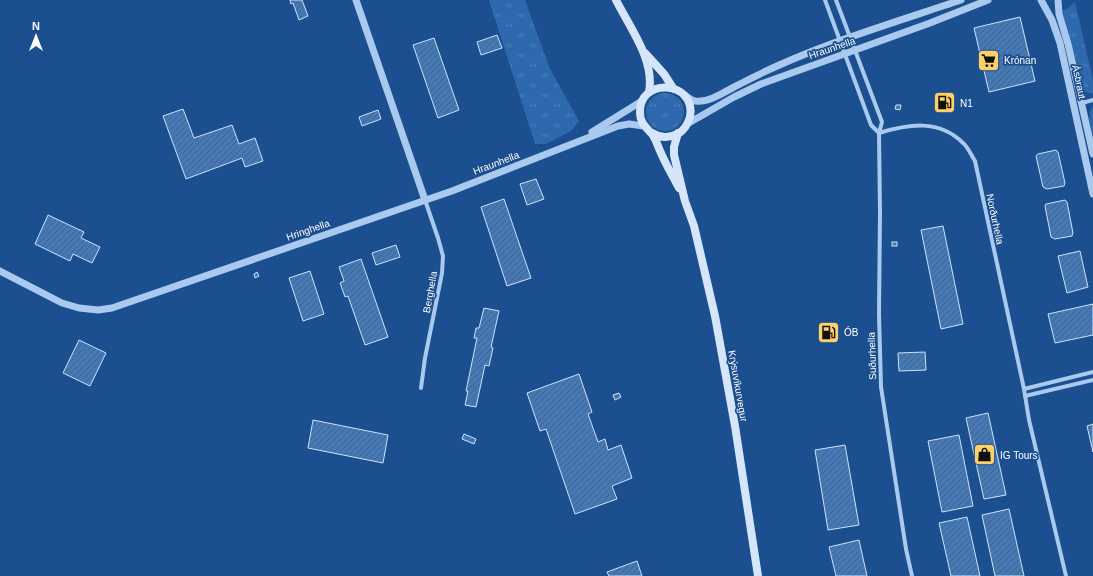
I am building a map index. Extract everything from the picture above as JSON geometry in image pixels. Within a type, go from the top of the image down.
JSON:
[{"type":"main road","points":[[616,0],[644,52],[664,74],[673,88],[684,95],[690,109],[690,116],[687,124],[678,133],[665,137],[652,133],[644,126],[640,114],[642,101],[649,92],[660,87],[673,88]]},
{"type":"main road","points":[[644,52],[650,76],[649,92]]},
{"type":"main road","name":"Krýsuvíkurvegur","points":[[652,133],[685,201]]},
{"type":"main road","name":"Krýsuvíkurvegur","points":[[678,133],[674,147],[674,155],[685,201],[701,256],[726,370],[758,576]]},
{"type":"street","points":[[356,0],[425,200]]},
{"type":"street","points":[[826,0],[844,54],[871,125],[880,133]]},
{"type":"street","name":"Suðurhella","points":[[836,0],[882,122],[880,133],[879,314],[881,387],[906,549],[912,576]]},
{"type":"street","name":"Hraunhella","points":[[684,95],[694,100],[708,100],[752,77],[797,57],[961,0]]},
{"type":"street","name":"Hraunhella","points":[[687,124],[734,97],[761,84],[988,0]]},
{"type":"street","name":"Ásbraut","points":[[1042,0],[1052,20],[1060,43],[1093,194]]},
{"type":"street","name":"Ásbraut","points":[[1058,0],[1059,14],[1068,44],[1093,154]]},
{"type":"street","points":[[1082,103],[1093,100]]},
{"type":"street","name":"Hraunhella","points":[[574,143],[642,101]]},
{"type":"street","name":"Hraunhella","points":[[425,200],[624,124],[644,126]]},
{"type":"street","name":"Norðurhella","points":[[880,133],[899,127],[920,125],[939,128],[953,134],[964,144],[975,161],[1026,396],[1029,420],[1066,576]]},
{"type":"street","name":"Hringhella","points":[[0,271],[62,302],[80,308],[98,310],[112,308],[425,200]]},
{"type":"street","name":"Berghella","points":[[421,388],[425,358],[442,273],[443,256],[425,200]]},
{"type":"street","points":[[1024,389],[1093,372]]},
{"type":"street","points":[[1026,396],[1093,380]]},
{"type":"green space","points":[[489,0],[525,0],[550,69],[579,121],[571,131],[546,144],[535,144]]},
{"type":"green space","points":[[1075,2],[1093,80],[1093,94],[1085,92],[1081,87],[1062,14],[1062,10],[1067,9]]},
{"type":"green space","points":[[661,93],[669,93],[681,102],[684,112],[681,122],[675,128],[669,131],[661,131],[649,122],[646,116],[646,108],[655,96]]},
{"type":"green space","points":[[1093,106],[1093,135],[1089,116]]},
{"type":"building","points":[[290,0],[302,0],[308,16],[299,20],[293,3],[291,4]]},
{"type":"building","points":[[1020,17],[1035,81],[989,92],[974,28]]},
{"type":"building","points":[[497,35],[502,48],[481,55],[477,42]]},
{"type":"building","points":[[434,38],[459,110],[438,118],[413,45]]},
{"type":"building","points":[[896,105],[901,105],[900,110],[895,109]]},
{"type":"building","points":[[183,109],[194,138],[232,125],[239,144],[255,138],[263,161],[245,167],[242,158],[186,179],[163,116]]},
{"type":"building","points":[[378,110],[381,119],[362,126],[359,117]]},
{"type":"building","points":[[1056,150],[1058,152],[1065,183],[1064,186],[1047,189],[1043,187],[1036,156],[1038,154]]},
{"type":"building","points":[[536,179],[544,199],[527,205],[520,184]]},
{"type":"building","points":[[504,199],[531,278],[507,286],[481,207]]},
{"type":"building","points":[[1065,200],[1067,202],[1073,233],[1072,236],[1055,239],[1051,237],[1045,206],[1046,204]]},
{"type":"building","points":[[48,215],[84,232],[81,238],[100,247],[92,263],[73,254],[70,261],[35,244]]},
{"type":"building","points":[[943,226],[963,324],[941,329],[921,230]]},
{"type":"building","points":[[892,242],[897,242],[897,246],[892,246]]},
{"type":"building","points":[[396,245],[400,257],[376,265],[372,253]]},
{"type":"building","points":[[1080,251],[1088,287],[1067,293],[1058,256]]},
{"type":"building","points":[[361,259],[388,337],[365,345],[348,296],[345,297],[340,283],[344,281],[339,267]]},
{"type":"building","points":[[310,271],[324,314],[303,321],[289,278]]},
{"type":"building","points":[[257,272],[259,276],[255,278],[254,274]]},
{"type":"building","points":[[1093,304],[1093,335],[1055,343],[1048,314]]},
{"type":"building","points":[[484,308],[499,311],[491,347],[493,348],[489,366],[485,365],[476,407],[465,405],[468,391],[466,391],[477,338],[474,338],[476,328],[479,328]]},
{"type":"building","points":[[821,325],[836,325],[836,337],[821,337]]},
{"type":"building","points":[[79,340],[106,353],[90,386],[63,373]]},
{"type":"building","points":[[925,352],[926,370],[899,371],[898,353]]},
{"type":"building","points":[[579,374],[592,412],[588,414],[598,442],[605,439],[608,450],[621,445],[632,478],[612,486],[617,499],[575,514],[546,429],[540,431],[527,393]]},
{"type":"building","points":[[619,393],[621,397],[615,400],[613,395]]},
{"type":"building","points":[[988,413],[1006,495],[984,499],[966,418]]},
{"type":"building","points":[[313,420],[388,435],[383,463],[308,448]]},
{"type":"building","points":[[1093,424],[1093,452],[1087,426]]},
{"type":"building","points":[[464,434],[476,439],[474,444],[462,439]]},
{"type":"building","points":[[959,435],[973,506],[942,512],[928,441]]},
{"type":"building","points":[[845,445],[859,525],[828,530],[815,450]]},
{"type":"building","points":[[1009,509],[1024,576],[995,576],[982,515]]},
{"type":"building","points":[[967,517],[980,576],[951,576],[939,523]]},
{"type":"building","points":[[859,540],[867,576],[836,576],[829,547]]},
{"type":"building","points":[[637,561],[642,576],[609,576],[607,572]]},
{"type":"place","name":"Krónan","points":[[988,60]]},
{"type":"place","name":"N1","points":[[945,103]]},
{"type":"place","name":"ÓB","points":[[828,332]]},
{"type":"place","name":"IG Tours","points":[[985,455]]}]
